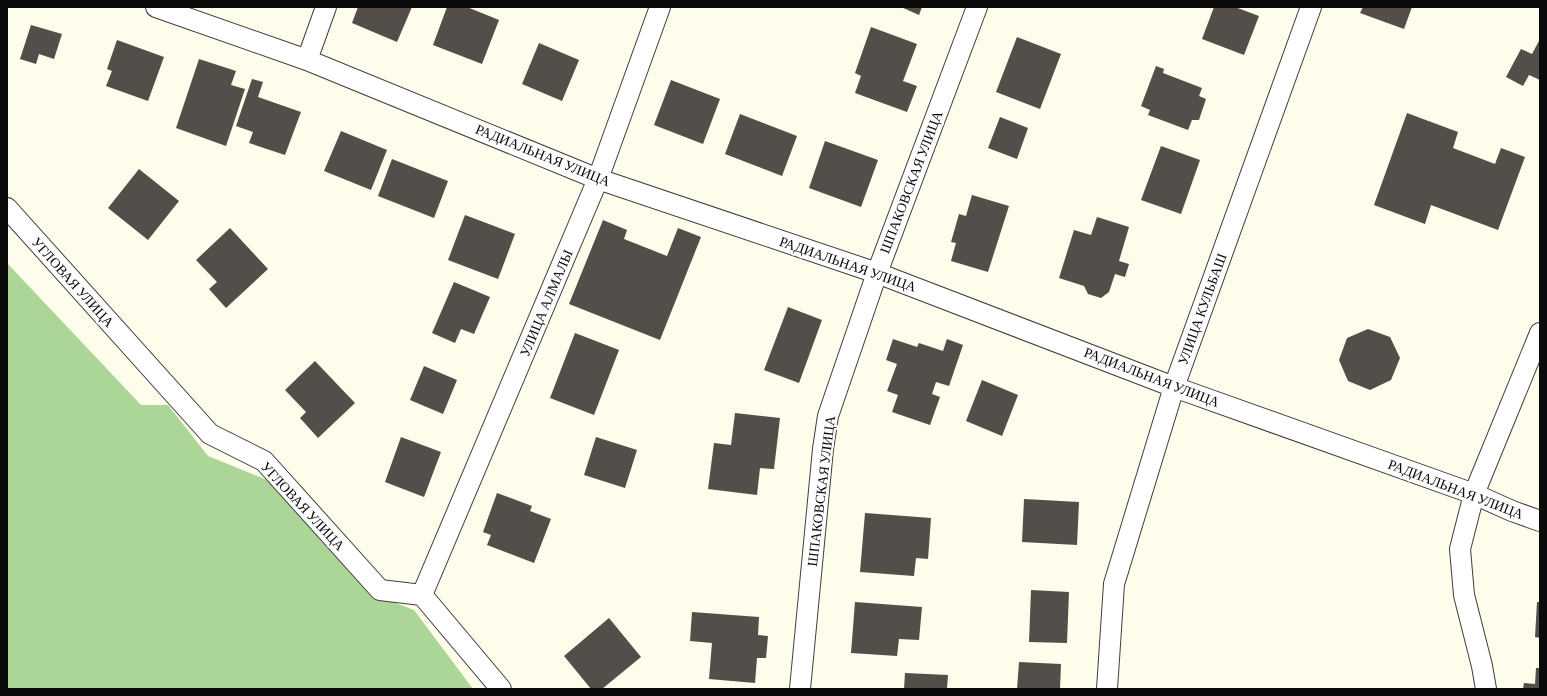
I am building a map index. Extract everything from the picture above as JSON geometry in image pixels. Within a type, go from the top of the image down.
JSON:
[{"type":"street","name":"РАДИАЛЬНАЯ УЛИЦА","points":[[156,7],[307,60],[598,178],[877,273],[1174,387],[1474,494],[1512,511],[1540,521]]},
{"type":"street","points":[[307,60],[326,7]]},
{"type":"street","name":"УЛИЦА АЛМАЛЫ","points":[[422,595],[598,178],[660,7]]},
{"type":"street","name":"ШПАКОВСКАЯ УЛИЦА","points":[[800,689],[823,449],[828,416],[877,273],[977,7]]},
{"type":"street","name":"УЛИЦА КУЛЬБАШ","points":[[1107,689],[1114,584],[1174,387],[1311,7]]},
{"type":"street","name":"УГЛОВАЯ УЛИЦА","points":[[7,208],[210,434],[264,461],[380,590],[422,595]]},
{"type":"street","points":[[1486,689],[1482,666],[1464,595],[1460,549],[1474,494],[1540,333]]},
{"type":"street","points":[[422,595],[501,689]]},
{"type":"green space","points":[[7,263],[141,405],[168,405],[208,456],[277,484],[374,595],[414,610],[473,689],[7,689]]},
{"type":"building","points":[[358,7],[412,7],[397,42],[352,23]]},
{"type":"building","points":[[447,7],[467,7],[499,20],[482,64],[433,45]]},
{"type":"building","points":[[901,7],[922,7],[919,15]]},
{"type":"building","points":[[1214,7],[1235,7],[1259,16],[1244,55],[1202,39]]},
{"type":"building","points":[[1363,7],[1412,7],[1404,29],[1360,13]]},
{"type":"building","points":[[31,25],[62,34],[54,59],[39,54],[36,64],[20,59]]},
{"type":"building","points":[[871,27],[917,44],[903,81],[917,86],[907,112],[855,93],[861,76],[855,73]]},
{"type":"building","points":[[1017,37],[1061,54],[1040,109],[996,92]]},
{"type":"building","points":[[1540,39],[1540,80],[1529,75],[1523,86],[1506,77],[1521,49],[1532,54]]},
{"type":"building","points":[[117,40],[164,57],[148,101],[106,86],[112,71],[107,69]]},
{"type":"building","points":[[539,43],[579,60],[562,101],[522,84]]},
{"type":"building","points":[[199,59],[236,71],[231,85],[245,89],[226,146],[176,128]]},
{"type":"building","points":[[1156,66],[1164,69],[1163,73],[1202,88],[1199,96],[1206,99],[1199,120],[1192,120],[1188,130],[1148,115],[1150,110],[1141,106]]},
{"type":"building","points":[[252,79],[263,82],[258,97],[301,112],[285,155],[249,143],[253,132],[236,126]]},
{"type":"building","points":[[671,80],[720,99],[703,144],[654,125]]},
{"type":"building","points":[[1407,113],[1458,132],[1453,148],[1495,164],[1501,148],[1525,157],[1498,230],[1431,205],[1425,224],[1374,205]]},
{"type":"building","points":[[740,114],[797,136],[782,176],[725,154]]},
{"type":"building","points":[[1000,117],[1028,128],[1017,159],[988,148]]},
{"type":"building","points":[[341,131],[387,150],[371,190],[324,171]]},
{"type":"building","points":[[825,141],[878,160],[861,207],[809,188]]},
{"type":"building","points":[[1161,146],[1200,160],[1181,214],[1141,200]]},
{"type":"building","points":[[392,159],[448,181],[434,218],[378,196]]},
{"type":"building","points":[[139,169],[179,201],[148,240],[108,208]]},
{"type":"building","points":[[972,195],[1009,206],[988,272],[951,261],[956,243],[951,242],[959,214],[966,216]]},
{"type":"building","points":[[465,215],[515,234],[498,279],[448,260]]},
{"type":"building","points":[[1097,217],[1129,227],[1119,261],[1129,264],[1125,277],[1115,274],[1109,292],[1101,298],[1088,294],[1084,286],[1059,278],[1074,230],[1091,235]]},
{"type":"building","points":[[603,220],[627,230],[624,239],[667,256],[678,228],[701,237],[660,340],[569,304]]},
{"type":"building","points":[[230,228],[268,269],[226,308],[209,289],[217,282],[196,260]]},
{"type":"building","points":[[454,282],[490,297],[474,334],[461,329],[455,343],[432,333]]},
{"type":"building","points":[[788,307],[822,320],[799,383],[764,370]]},
{"type":"building","points":[[1368,329],[1390,337],[1400,358],[1391,380],[1370,390],[1348,381],[1339,360],[1347,338]]},
{"type":"building","points":[[575,333],[619,350],[594,415],[550,398]]},
{"type":"building","points":[[893,339],[917,347],[919,343],[943,351],[947,339],[963,345],[949,386],[936,382],[932,394],[940,397],[930,425],[892,412],[898,395],[887,391],[897,364],[886,360]]},
{"type":"building","points":[[315,361],[355,403],[318,438],[300,418],[306,412],[285,390]]},
{"type":"building","points":[[424,366],[457,380],[443,414],[410,400]]},
{"type":"building","points":[[982,380],[1018,395],[1002,436],[966,421]]},
{"type":"building","points":[[735,413],[780,418],[774,469],[760,468],[757,495],[708,489],[714,443],[731,445]]},
{"type":"building","points":[[401,437],[441,452],[424,497],[385,482]]},
{"type":"building","points":[[596,437],[637,450],[625,488],[584,475]]},
{"type":"building","points":[[497,493],[532,506],[530,511],[551,519],[534,563],[487,545],[491,535],[483,532]]},
{"type":"building","points":[[1024,499],[1079,502],[1077,545],[1022,542]]},
{"type":"building","points":[[865,513],[931,518],[928,559],[916,558],[914,576],[860,572]]},
{"type":"building","points":[[1031,590],[1069,592],[1067,643],[1029,642]]},
{"type":"building","points":[[855,602],[922,607],[919,640],[899,639],[897,656],[851,653]]},
{"type":"building","points":[[1537,602],[1540,602],[1540,638],[1535,637]]},
{"type":"building","points":[[692,612],[759,617],[758,635],[768,636],[766,658],[757,658],[755,683],[709,679],[712,643],[690,641]]},
{"type":"building","points":[[609,618],[641,657],[602,689],[591,689],[564,656]]},
{"type":"building","points":[[1019,662],[1061,664],[1060,689],[1017,689]]},
{"type":"building","points":[[1536,668],[1540,668],[1540,689],[1523,689],[1524,683],[1535,684]]},
{"type":"building","points":[[905,673],[948,675],[947,689],[904,689]]}]
